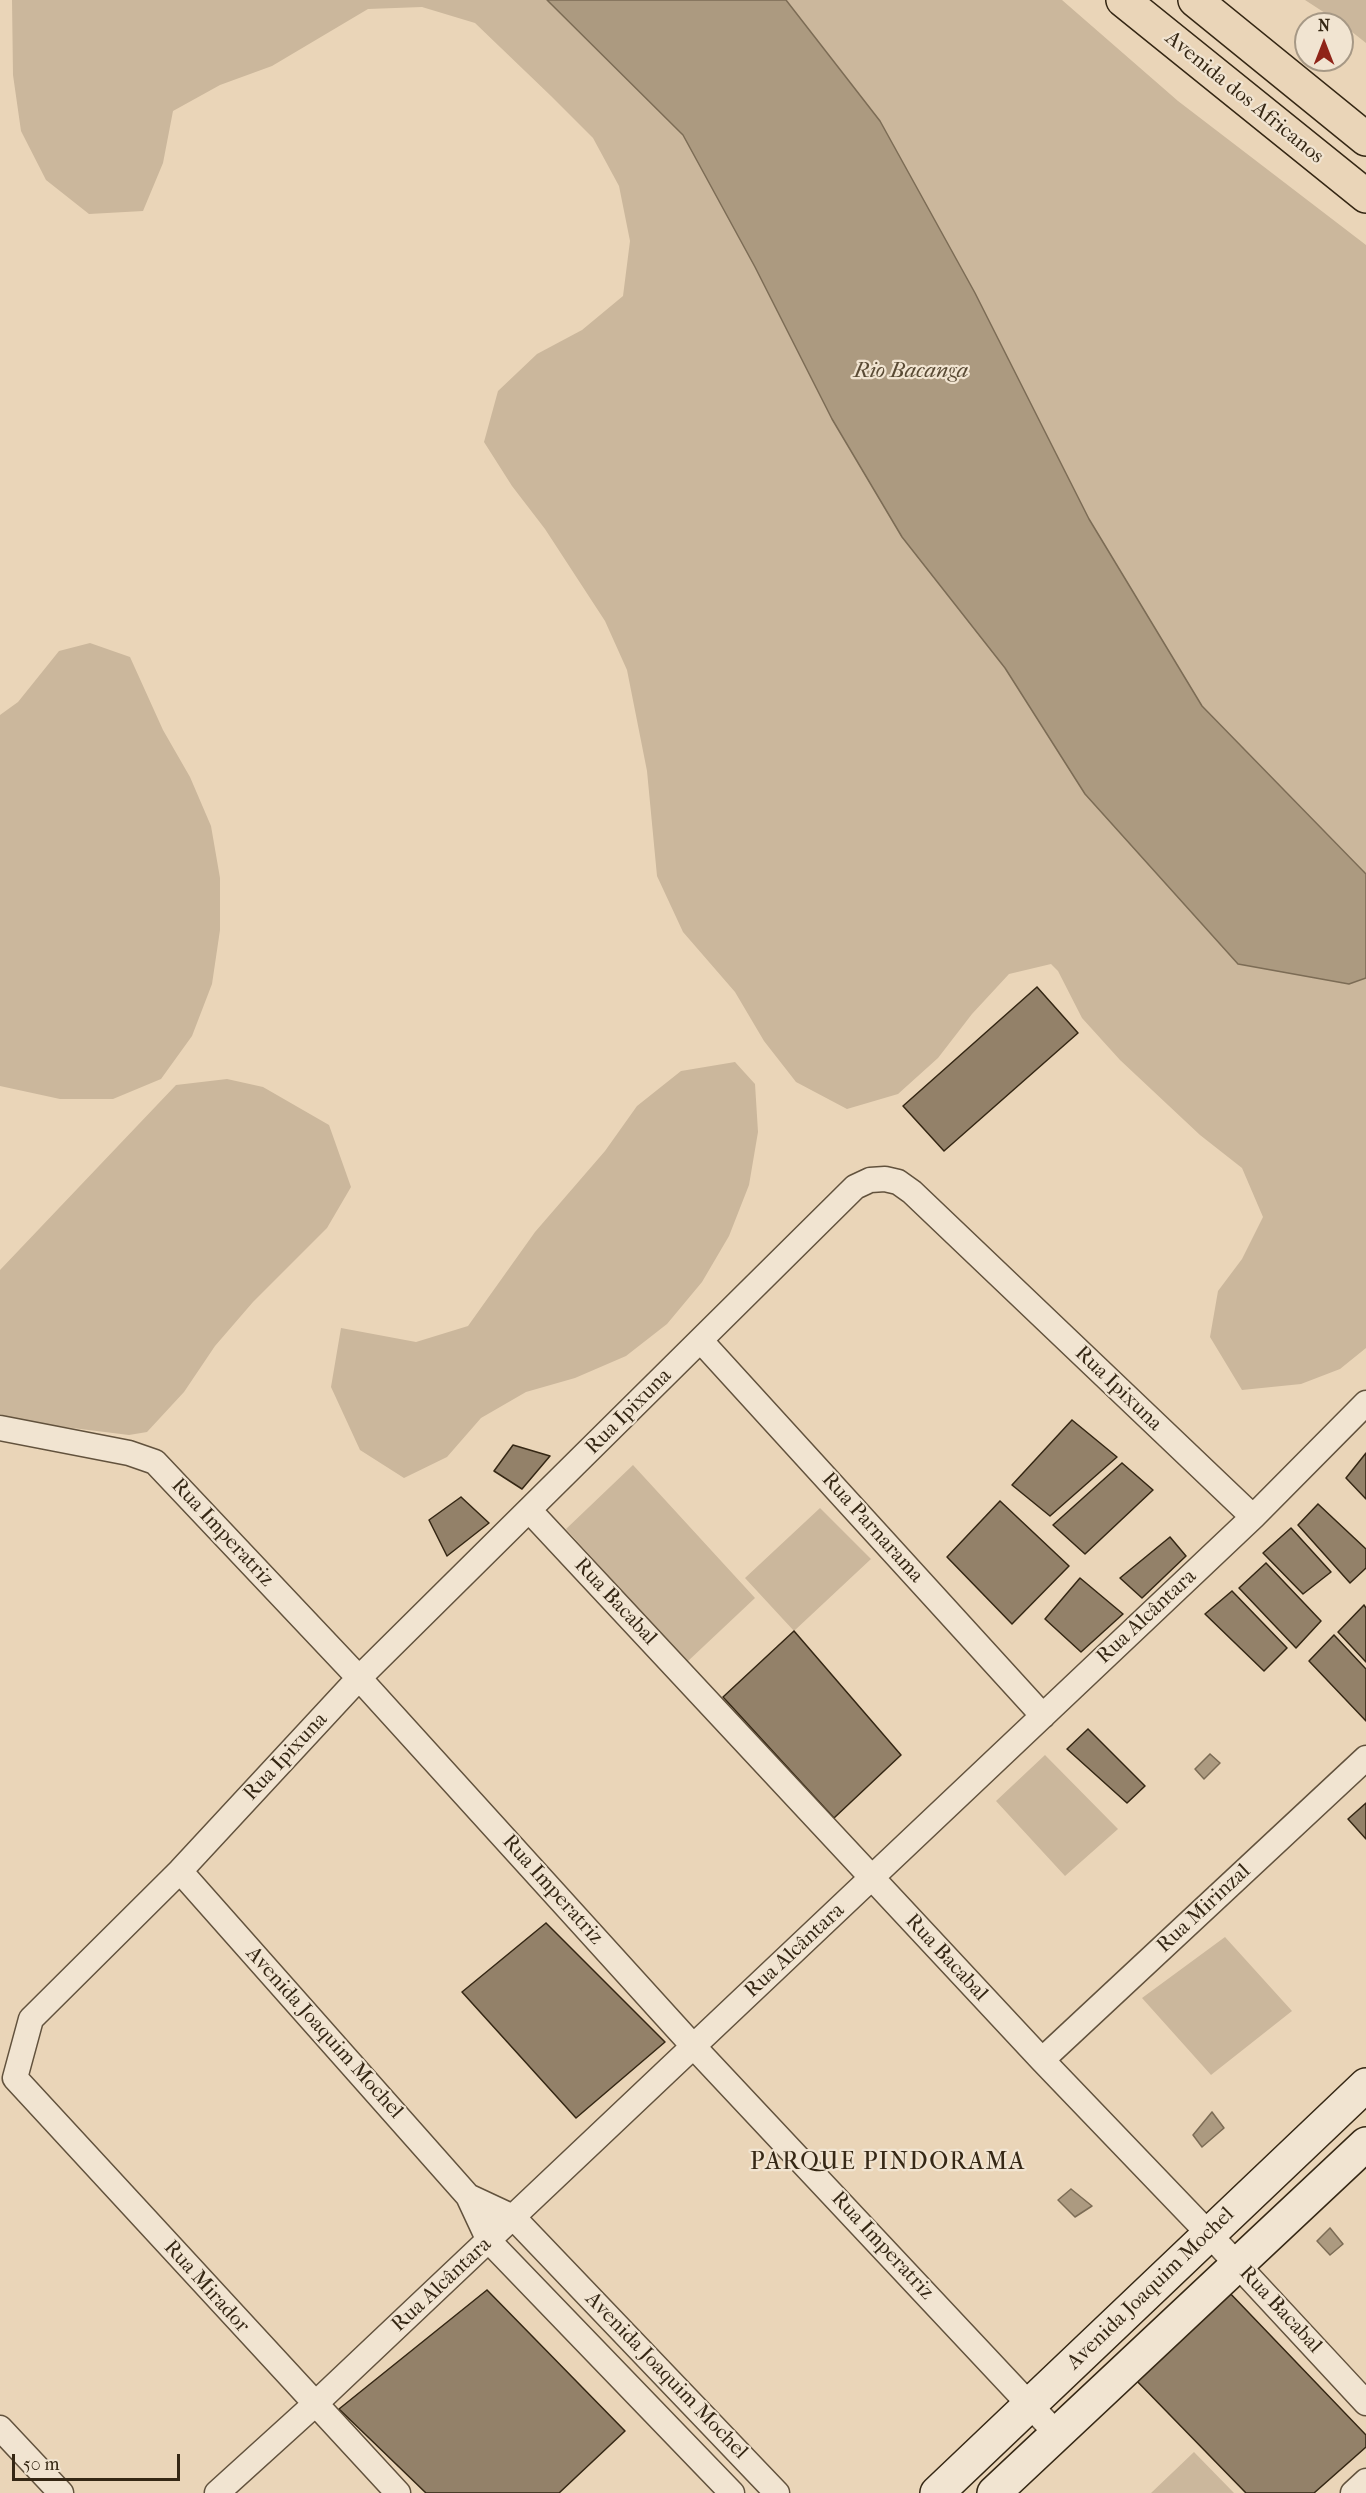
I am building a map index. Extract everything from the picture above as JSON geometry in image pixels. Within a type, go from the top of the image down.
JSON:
[{"type":"main road","name":"Avenida dos Africanos","points":[[1123,0],[1366,196]]},
{"type":"main road","points":[[1195,0],[1366,139]]},
{"type":"street","name":"Rua Ipixuna","points":[[15,2078],[31,2019],[180,1871],[359,1678],[855,1187],[870,1180],[885,1179],[898,1182],[1253,1517]]},
{"type":"street","name":"Rua Parnarama","points":[[701,1341],[1043,1716]]},
{"type":"street","name":"Rua Alcântara","points":[[218,2493],[489,2241],[1253,1517],[1366,1403]]},
{"type":"street","name":"Rua Imperatriz","points":[[0,1428],[129,1453],[156,1462],[359,1678],[694,2047],[1057,2434]]},
{"type":"street","name":"Rua Bacabal","points":[[529,1510],[1042,2060],[1208,2233],[1366,2403]]},
{"type":"street","name":"Rua Mirinzal","points":[[1042,2060],[1366,1758]]},
{"type":"street","name":"Avenida Joaquim Mochel","points":[[180,1871],[468,2196],[489,2241],[732,2493]]},
{"type":"street","name":"Rua Mirador","points":[[15,2078],[314,2405],[398,2493]]},
{"type":"street","name":"Avenida Joaquim Mochel","points":[[937,2493],[1366,2085]]},
{"type":"street","name":"Avenida Joaquim Mochel","points":[[994,2493],[1366,2144]]},
{"type":"street","name":"Avenida Joaquim Mochel","points":[[468,2196],[513,2217],[777,2493]]},
{"type":"street","points":[[0,2428],[61,2493]]},
{"type":"street","points":[[1353,2493],[1366,2481]]},
{"type":"shaded area","points":[[12,0],[547,0],[683,135],[755,267],[832,419],[902,537],[1005,668],[1085,794],[1349,984],[1366,978],[1366,1348],[1340,1369],[1301,1384],[1242,1390],[1210,1337],[1218,1291],[1242,1259],[1263,1217],[1242,1168],[1200,1135],[1120,1060],[1082,1018],[1058,971],[1051,964],[1009,974],[972,1014],[938,1058],[898,1094],[847,1109],[796,1082],[764,1041],[735,992],[683,932],[657,876],[647,771],[627,670],[605,621],[545,529],[512,486],[484,442],[498,391],[537,354],[582,330],[623,296],[630,241],[619,186],[593,138],[551,96],[475,23],[422,7],[368,9],[272,66],[220,85],[173,111],[163,163],[143,211],[89,214],[46,180],[21,131],[13,75]]},
{"type":"shaded area","points":[[786,0],[1062,0],[1178,101],[1366,245],[1366,874],[1202,706],[1089,519],[975,293],[880,121]]},
{"type":"shaded area","points":[[1305,0],[1366,0],[1366,43],[1354,34],[1354,12],[1324,12]]},
{"type":"shaded area","points":[[90,643],[130,657],[163,730],[190,777],[211,826],[220,878],[220,930],[212,984],[192,1036],[161,1079],[113,1099],[60,1099],[0,1086],[0,715],[18,702],[59,651]]},
{"type":"shaded area","points":[[735,1062],[755,1084],[758,1132],[749,1185],[729,1236],[702,1282],[667,1324],[626,1356],[575,1378],[526,1392],[481,1418],[447,1457],[404,1478],[360,1450],[331,1387],[341,1328],[416,1342],[468,1326],[535,1232],[605,1151],[637,1106],[681,1071]]},
{"type":"shaded area","points":[[227,1079],[263,1087],[329,1125],[351,1187],[327,1228],[253,1302],[215,1346],[184,1392],[147,1432],[129,1435],[24,1422],[0,1414],[0,1270],[176,1085]]},
{"type":"shaded area","points":[[633,1465],[755,1598],[687,1662],[566,1529]]},
{"type":"shaded area","points":[[820,1508],[871,1559],[794,1631],[745,1578]]},
{"type":"shaded area","points":[[1045,1755],[1118,1829],[1065,1876],[996,1801]]},
{"type":"shaded area","points":[[1225,1937],[1292,2011],[1211,2075],[1142,1998]]},
{"type":"shaded area","points":[[1194,2452],[1234,2493],[1151,2493]]},
{"type":"water","name":"Rio Bacanga","points":[[547,0],[786,0],[880,121],[975,293],[1089,519],[1202,706],[1366,874],[1366,978],[1349,984],[1238,964],[1085,794],[1005,668],[902,537],[832,419],[755,267],[683,135]]},
{"type":"water","points":[[1210,1754],[1220,1763],[1204,1779],[1195,1769]]},
{"type":"water","points":[[1212,2112],[1224,2128],[1202,2147],[1193,2135]]},
{"type":"water","points":[[1071,2189],[1092,2206],[1075,2217],[1058,2200]]},
{"type":"water","points":[[1330,2228],[1343,2244],[1330,2255],[1317,2241]]},
{"type":"building","points":[[1037,987],[1078,1033],[944,1151],[903,1106]]},
{"type":"building","points":[[1072,1420],[1117,1457],[1050,1516],[1012,1485]]},
{"type":"building","points":[[513,1445],[550,1456],[522,1489],[494,1471]]},
{"type":"building","points":[[1366,1453],[1366,1499],[1346,1478]]},
{"type":"building","points":[[1122,1463],[1153,1490],[1085,1554],[1053,1525]]},
{"type":"building","points":[[461,1497],[489,1523],[447,1556],[429,1520]]},
{"type":"building","points":[[1000,1501],[1069,1566],[1012,1624],[947,1557]]},
{"type":"building","points":[[1318,1504],[1366,1549],[1366,1568],[1350,1583],[1298,1525]]},
{"type":"building","points":[[1291,1528],[1331,1572],[1303,1594],[1263,1553]]},
{"type":"building","points":[[1170,1537],[1186,1556],[1142,1598],[1120,1578]]},
{"type":"building","points":[[1266,1563],[1321,1621],[1296,1648],[1239,1588]]},
{"type":"building","points":[[1080,1578],[1123,1614],[1081,1652],[1045,1619]]},
{"type":"building","points":[[1232,1591],[1287,1648],[1264,1671],[1205,1614]]},
{"type":"building","points":[[1364,1605],[1366,1608],[1366,1662],[1338,1632]]},
{"type":"building","points":[[794,1631],[901,1755],[834,1818],[723,1697]]},
{"type":"building","points":[[1334,1635],[1366,1669],[1366,1721],[1309,1661]]},
{"type":"building","points":[[1088,1729],[1145,1786],[1127,1803],[1067,1749]]},
{"type":"building","points":[[1366,1803],[1366,1839],[1348,1819]]},
{"type":"building","points":[[546,1923],[665,2042],[576,2118],[462,1992]]},
{"type":"building","points":[[1226,2289],[1366,2435],[1366,2447],[1314,2493],[1246,2493],[1132,2376]]},
{"type":"building","points":[[487,2290],[625,2431],[559,2493],[426,2493],[339,2409]]},
{"type":"district","name":"PARQUE PINDORAMA","points":[[888,2163]]}]
